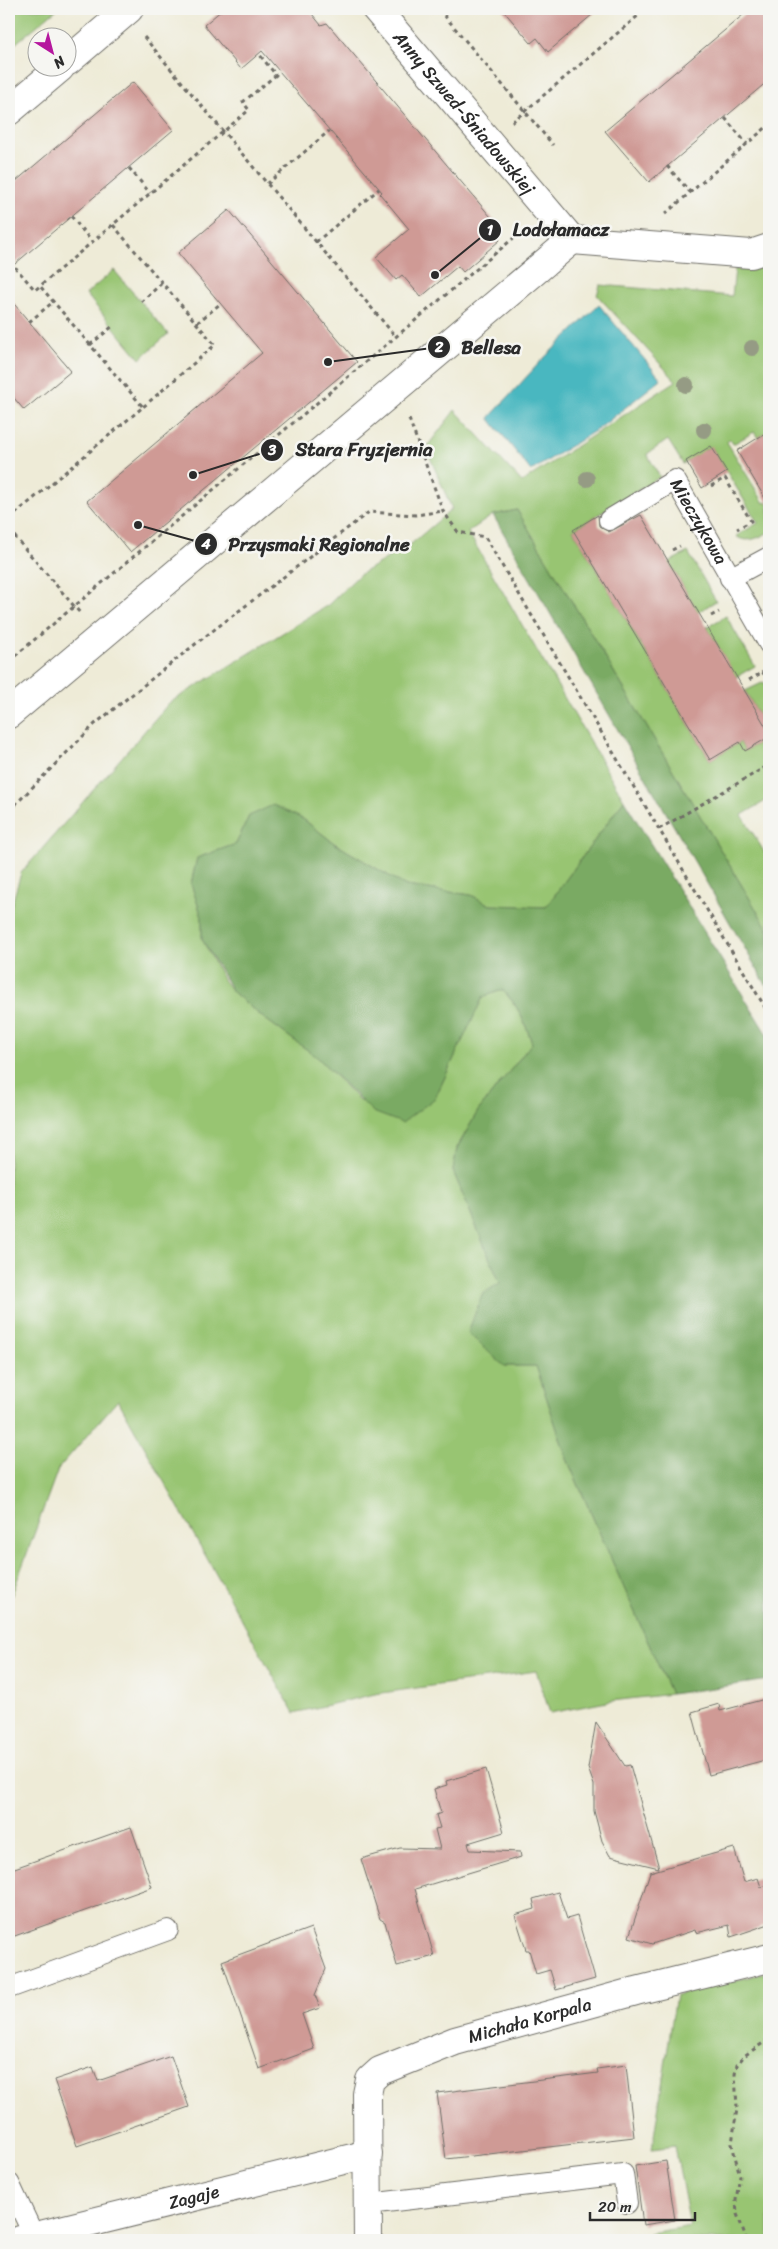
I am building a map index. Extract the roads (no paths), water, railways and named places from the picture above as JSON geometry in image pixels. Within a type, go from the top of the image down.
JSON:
[{"type":"street","name":"Anny Szwed-Śniadowskiej","points":[[376,9],[572,240]]},
{"type":"street","points":[[78,53],[127,11]]},
{"type":"street","points":[[9,111],[48,78]]},
{"type":"street","points":[[9,714],[572,240],[750,254],[769,248]]},
{"type":"street","name":"Michała Korpala","points":[[368,2240],[367,2094],[370,2080],[380,2070],[455,2041],[636,1991],[769,1958]]},
{"type":"street","name":"Zagaje","points":[[27,2238],[368,2154]]},
{"type":"lane","name":"Mieczykowa","points":[[609,520],[674,480],[769,644]]},
{"type":"lane","name":"Mieczykowa","points":[[730,578],[769,557]]},
{"type":"lane","points":[[9,1988],[168,1930]]},
{"type":"lane","points":[[369,2204],[623,2174],[627,2203]]},
{"type":"lane","points":[[9,2183],[27,2238]]},
{"type":"water","points":[[599,305],[661,379],[601,427],[531,471],[489,418],[541,361]]},
{"type":"place","name":"Lodołamacz","points":[[435,275]]},
{"type":"place","name":"Bellesa","points":[[328,362]]},
{"type":"place","name":"Stara Fryzjernia","points":[[193,475]]},
{"type":"place","name":"Przysmaki Regionalne","points":[[138,525]]}]
